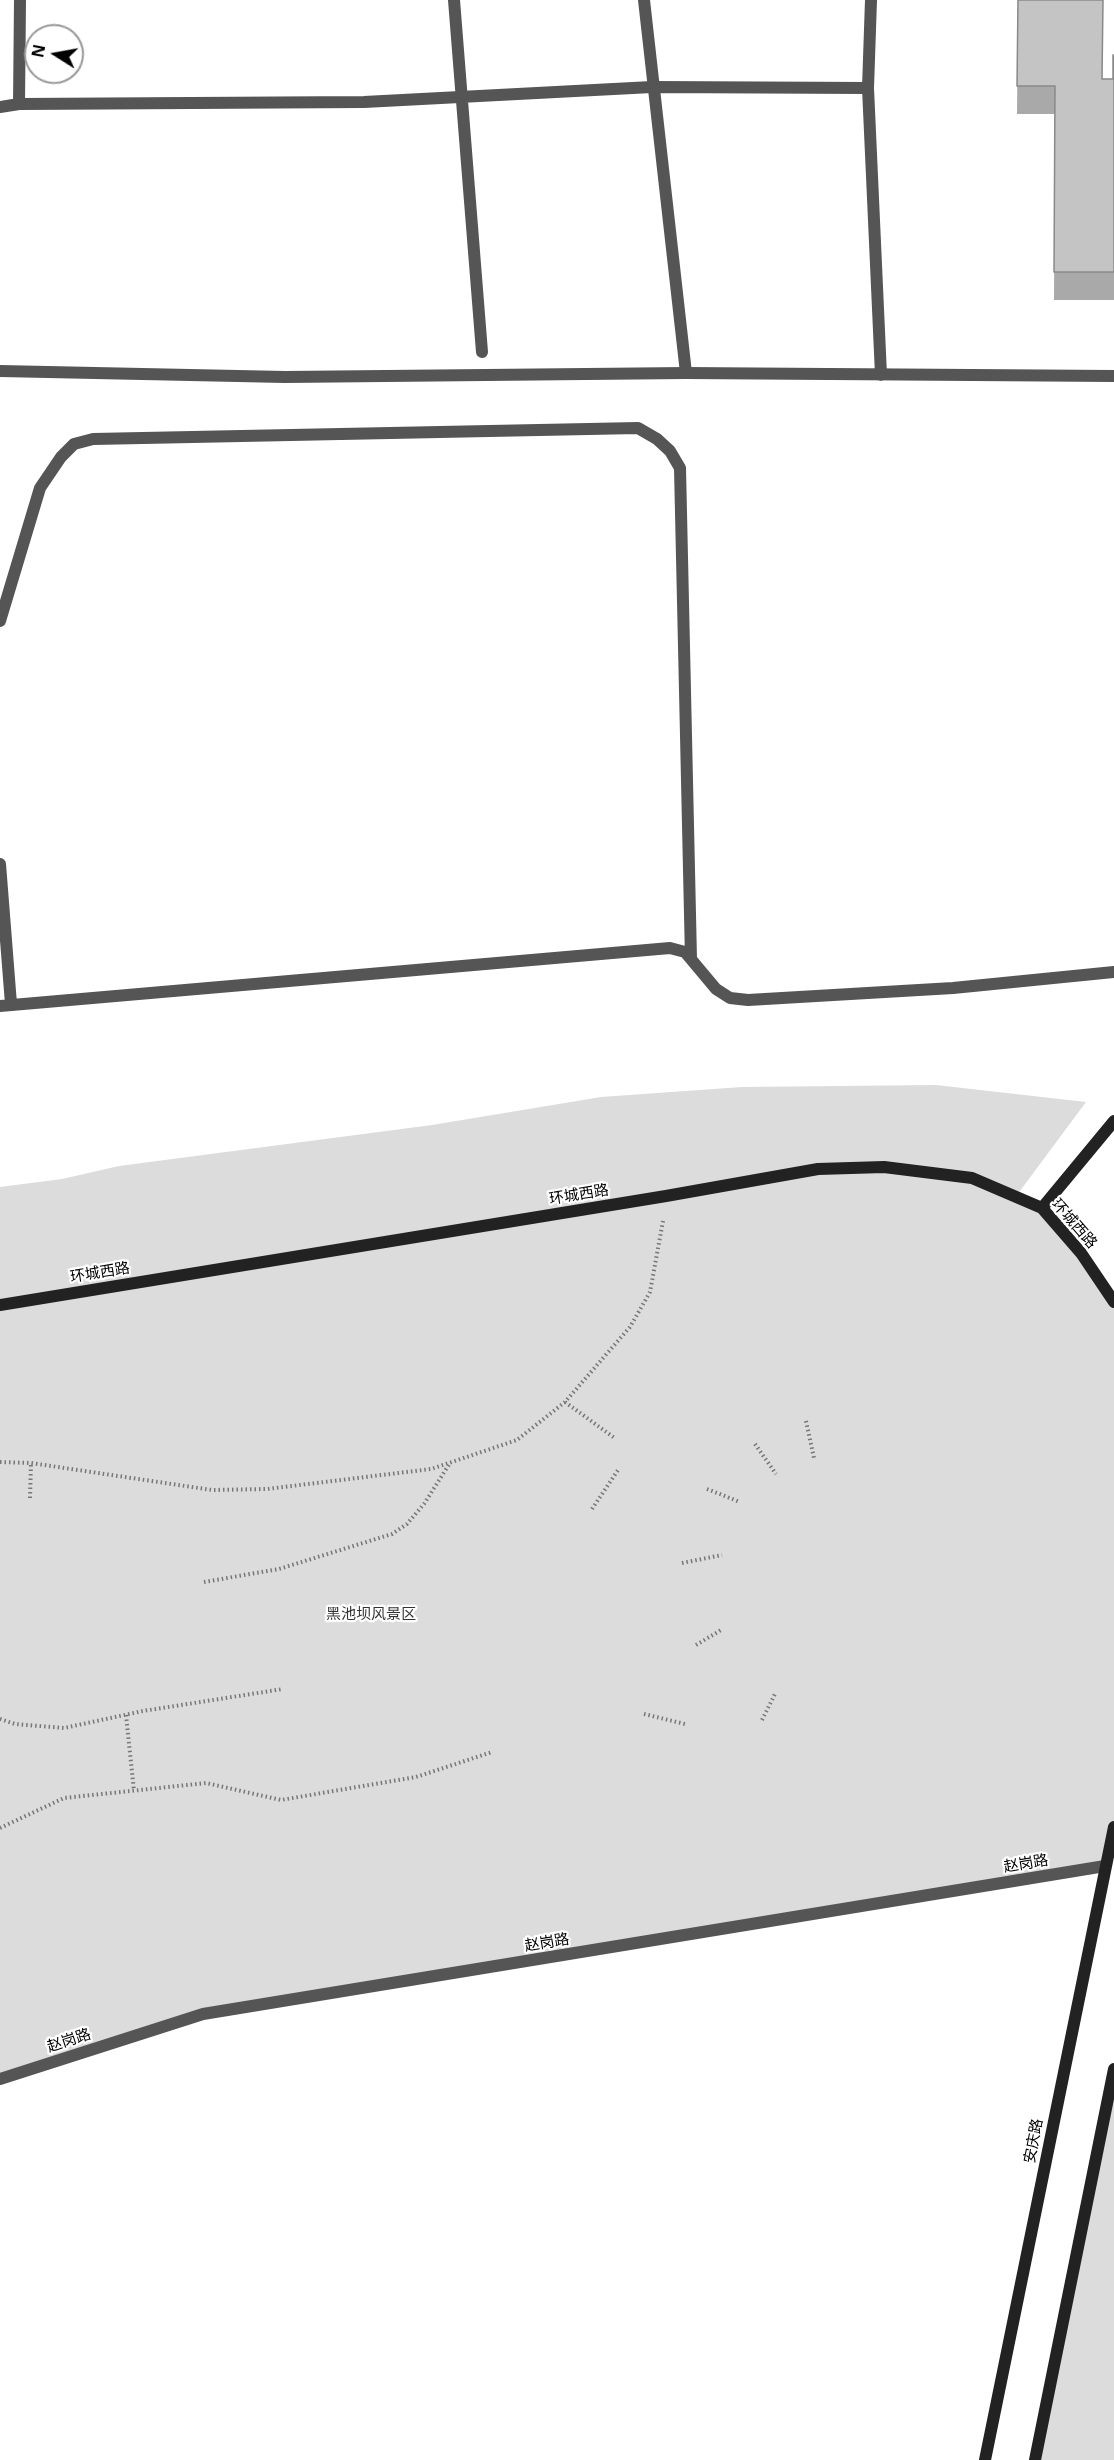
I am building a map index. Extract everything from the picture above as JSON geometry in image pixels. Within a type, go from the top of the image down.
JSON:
[{"type":"street","points":[[19,104],[20,0]]},
{"type":"street","points":[[454,0],[483,352]]},
{"type":"street","points":[[644,0],[686,373]]},
{"type":"street","points":[[871,0],[868,88],[881,375]]},
{"type":"street","points":[[0,108],[19,104],[364,102],[652,87],[868,88]]},
{"type":"street","points":[[0,371],[285,377],[686,373],[1114,376]]},
{"type":"street","points":[[0,621],[40,488],[61,457],[74,444],[93,439],[638,428],[657,439],[670,451],[680,468],[691,959]]},
{"type":"street","points":[[0,864],[6,1005],[670,948],[681,950],[716,989],[730,998],[748,1000],[953,988],[1114,972]]},
{"type":"street","points":[[1042,1208],[1114,1120]]},
{"type":"street","name":"环城西路","points":[[0,1305],[818,1169],[884,1167],[972,1178],[1042,1208],[1081,1253],[1114,1302]]},
{"type":"street","name":"安庆路","points":[[985,2460],[1114,1827]]},
{"type":"street","name":"赵岗路","points":[[0,2079],[203,2014],[1105,1866]]},
{"type":"street","points":[[1035,2460],[1114,2069]]},
{"type":"path","points":[[0,1462],[31,1463],[212,1490],[267,1489],[351,1481],[431,1469],[517,1440],[565,1402],[630,1327],[641,1309],[655,1273],[666,1196]]},
{"type":"path","points":[[565,1402],[616,1439]]},
{"type":"path","points":[[806,1420],[814,1458]]},
{"type":"path","points":[[755,1444],[776,1474]]},
{"type":"path","points":[[30,1498],[31,1463]]},
{"type":"path","points":[[204,1582],[279,1569],[392,1534],[407,1524],[424,1504],[450,1463]]},
{"type":"path","points":[[592,1509],[618,1470]]},
{"type":"path","points":[[707,1489],[740,1502]]},
{"type":"path","points":[[682,1563],[722,1555]]},
{"type":"path","points":[[696,1645],[721,1630]]},
{"type":"path","points":[[0,1719],[15,1724],[64,1728],[126,1715],[283,1689]]},
{"type":"path","points":[[762,1720],[775,1694]]},
{"type":"path","points":[[644,1714],[685,1724]]},
{"type":"path","points":[[126,1715],[134,1791]]},
{"type":"path","points":[[0,1828],[64,1798],[206,1783],[281,1800],[416,1777],[492,1752]]},
{"type":"green space","name":"黑池坝风景区","points":[[936,1085],[1086,1102],[1017,1195],[1042,1208],[1114,1302],[1114,1827],[1105,1866],[203,2014],[0,2079],[0,1187],[62,1179],[119,1166],[432,1125],[601,1097],[742,1087]]},
{"type":"green space","points":[[1114,2069],[1114,2460],[1035,2460]]},
{"type":"building","points":[[1018,0],[1103,0],[1102,79],[1113,79],[1114,55],[1114,272],[1054,272],[1055,86],[1017,86]]}]
